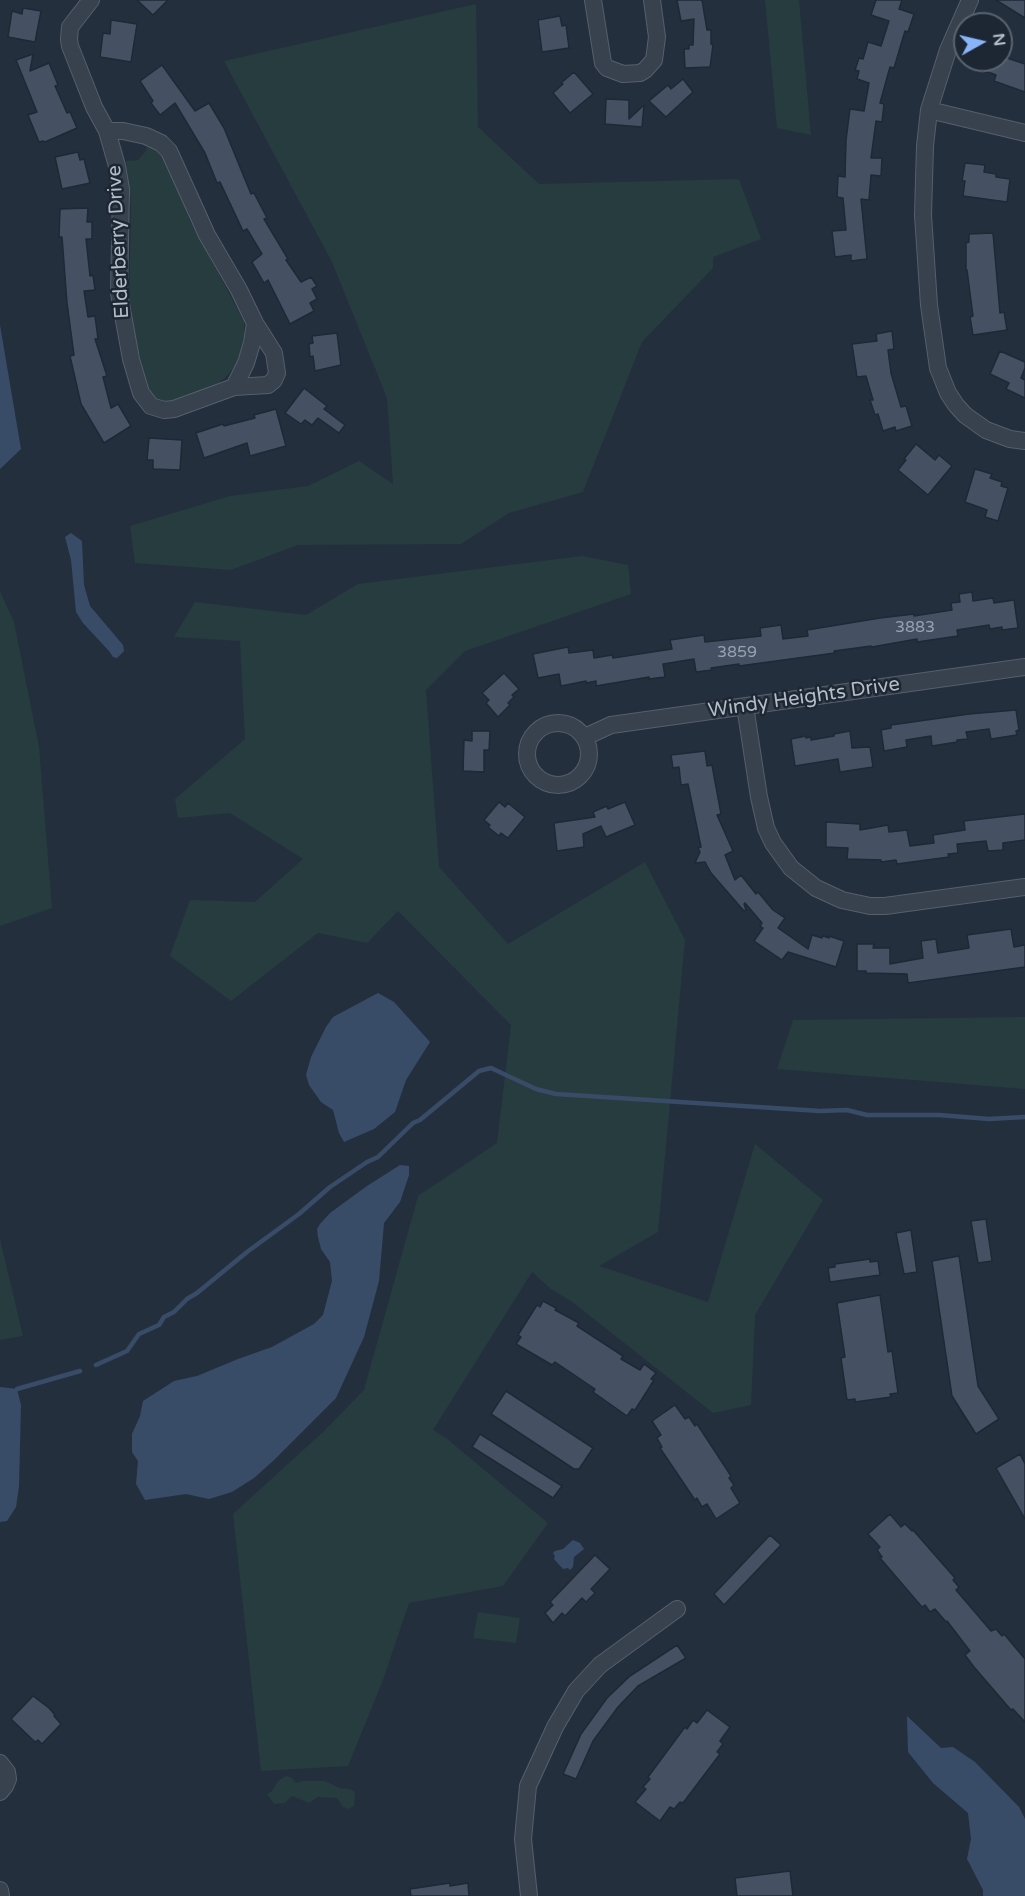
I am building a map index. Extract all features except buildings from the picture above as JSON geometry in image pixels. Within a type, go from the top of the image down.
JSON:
[{"type":"street","name":"Elderberry Drive","points":[[91,0],[70,27],[69,39],[94,107],[107,131],[117,166],[121,189],[119,281],[121,310],[130,359],[141,393],[151,406],[164,410],[234,387],[268,385],[277,373],[274,353],[207,235],[170,151],[161,143],[146,136],[123,131],[107,131]]},
{"type":"street","points":[[593,0],[603,63],[608,68],[623,74],[640,73],[645,70],[651,65],[656,54],[657,37],[652,0]]},
{"type":"street","points":[[970,0],[948,50],[929,110],[923,180],[924,245],[929,305],[938,368],[948,393],[965,415],[976,424],[998,436],[1025,441]]},
{"type":"street","points":[[929,110],[1025,133]]},
{"type":"street","points":[[234,387],[246,363],[255,323]]},
{"type":"street","name":"Windy Heights Drive","points":[[585,737],[611,724],[1025,667]]},
{"type":"street","points":[[745,706],[766,828],[772,843],[791,868],[816,888],[849,902],[885,906],[1025,887]]},
{"type":"street","points":[[529,1896],[523,1839],[528,1786],[555,1727],[576,1692],[600,1665],[678,1609]]},
{"type":"street","points":[[0,1763],[7,1772],[8,1779],[0,1792]]},
{"type":"street","points":[[0,1890],[1,1896]]},
{"type":"green space","points":[[765,0],[799,0],[811,135],[777,128]]},
{"type":"green space","points":[[476,4],[478,127],[539,184],[739,179],[761,239],[713,257],[713,268],[642,342],[583,492],[509,513],[461,544],[298,545],[231,570],[135,563],[130,526],[230,496],[308,486],[359,461],[393,484],[387,398],[332,262],[224,61]]},
{"type":"green space","points":[[148,144],[158,151],[166,163],[191,223],[244,321],[241,355],[225,378],[208,390],[164,403],[154,398],[149,390],[131,322],[129,304],[131,204],[126,161],[138,160],[146,151]]},
{"type":"green space","points":[[582,556],[628,565],[631,594],[465,651],[426,690],[439,867],[508,944],[645,862],[685,940],[658,1232],[599,1266],[708,1302],[755,1144],[823,1200],[755,1315],[751,1405],[713,1413],[532,1272],[433,1430],[446,1438],[548,1523],[503,1586],[409,1603],[383,1680],[348,1766],[261,1771],[233,1514],[323,1432],[364,1390],[418,1196],[497,1143],[511,1025],[398,911],[367,943],[318,933],[231,1001],[170,956],[190,900],[255,902],[303,859],[230,813],[178,818],[175,799],[245,739],[240,641],[174,637],[195,602],[306,615],[358,584]]},
{"type":"green space","points":[[0,591],[14,622],[39,747],[52,908],[0,926]]},
{"type":"green space","points":[[1025,1017],[1025,1089],[777,1069],[793,1020]]},
{"type":"green space","points":[[0,1239],[23,1336],[0,1340]]},
{"type":"green space","points":[[478,1612],[520,1618],[516,1643],[473,1638]]},
{"type":"green space","points":[[286,1776],[292,1778],[296,1783],[325,1781],[339,1788],[350,1789],[355,1792],[354,1806],[349,1809],[343,1807],[337,1798],[318,1797],[309,1803],[292,1796],[285,1803],[274,1804],[267,1794],[272,1791],[278,1781]]},
{"type":"water","points":[[0,325],[21,449],[0,469]]},
{"type":"water","points":[[71,533],[82,541],[84,585],[90,606],[123,645],[124,651],[117,658],[113,657],[76,612],[71,560],[65,537]]},
{"type":"water","points":[[378,993],[394,1002],[430,1042],[406,1080],[395,1112],[374,1129],[344,1142],[339,1133],[333,1110],[321,1102],[309,1085],[306,1075],[311,1057],[333,1017]]},
{"type":"water","points":[[400,1165],[409,1166],[409,1175],[400,1202],[384,1223],[379,1281],[364,1337],[336,1398],[274,1460],[254,1478],[232,1492],[209,1499],[186,1494],[145,1500],[136,1484],[138,1461],[132,1452],[132,1434],[140,1416],[143,1401],[174,1381],[197,1376],[272,1347],[314,1324],[323,1315],[332,1281],[330,1262],[321,1249],[317,1229],[330,1213]]},
{"type":"water","points":[[0,1387],[17,1389],[21,1405],[19,1486],[16,1507],[7,1521],[0,1522]]},
{"type":"water","points":[[573,1540],[580,1543],[584,1549],[574,1557],[573,1567],[570,1570],[563,1569],[554,1559],[553,1553],[563,1549]]},
{"type":"water","points":[[907,1716],[941,1748],[953,1747],[975,1762],[1019,1807],[1025,1819],[1025,1896],[983,1896],[983,1890],[967,1859],[971,1839],[968,1813],[933,1783],[908,1752]]},
{"type":"waterway","points":[[96,1365],[127,1351],[139,1334],[159,1325],[164,1317],[174,1312],[187,1299],[299,1214],[330,1187],[378,1157],[413,1123],[420,1120],[479,1071],[491,1068],[536,1089],[556,1094],[820,1111],[847,1110],[867,1115],[939,1115],[989,1119],[1025,1117]]},
{"type":"waterway","points":[[17,1389],[80,1371]]}]
